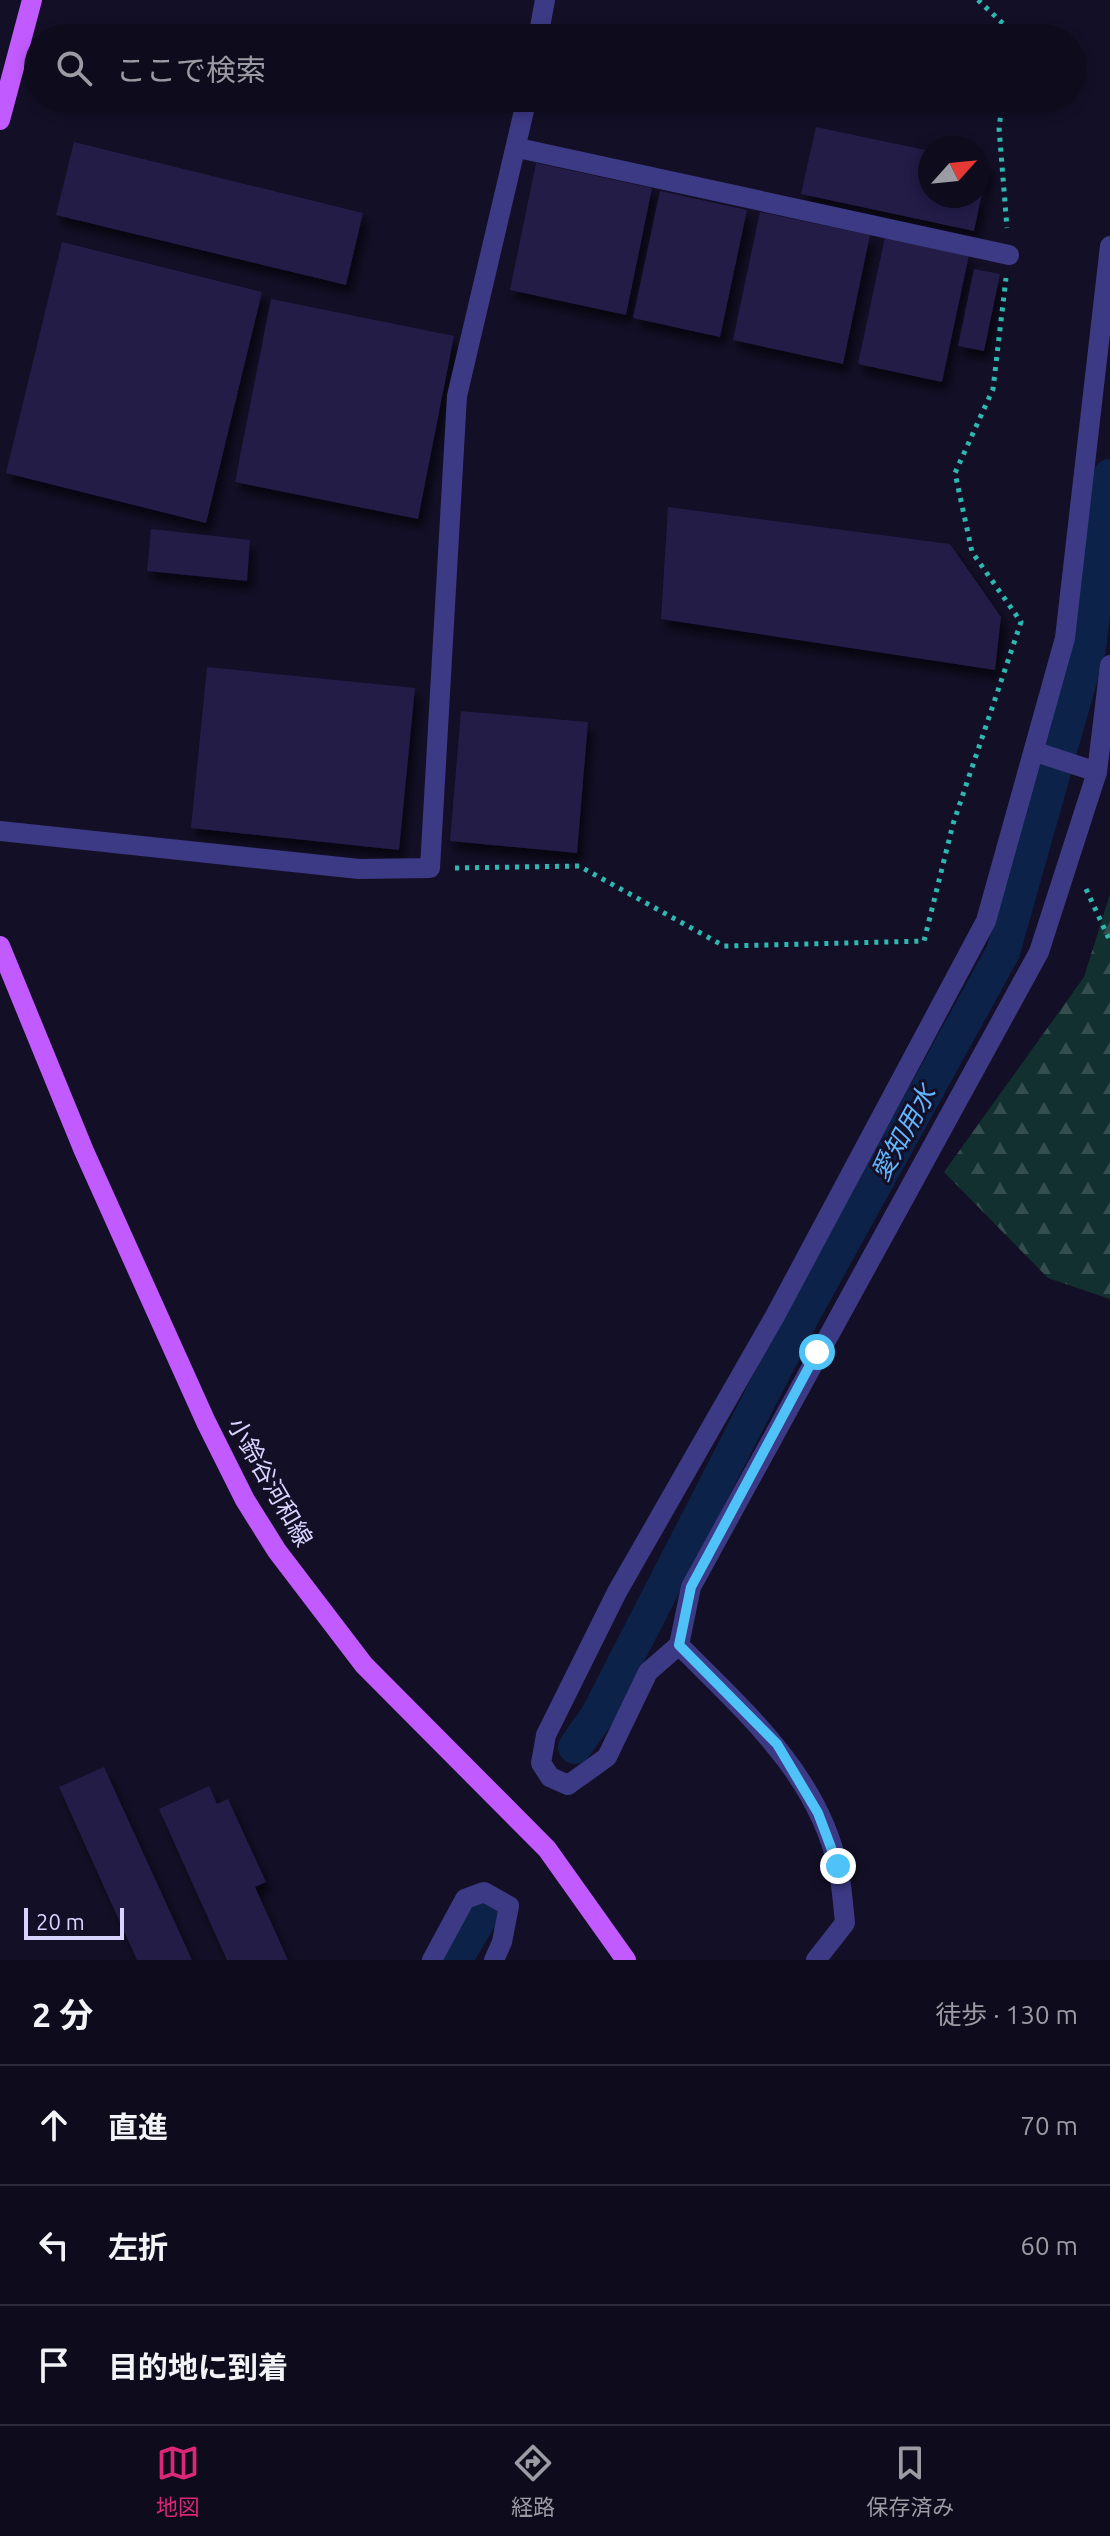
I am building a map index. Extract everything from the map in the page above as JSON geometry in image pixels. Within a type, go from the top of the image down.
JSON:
[{"type":"main road","points":[[26,24],[32,0]]},
{"type":"main road","points":[[0,120],[24,30]]},
{"type":"main road","name":"小鈴谷河和線","points":[[0,946],[84,1151],[206,1422],[245,1500],[277,1551],[364,1665],[547,1849],[626,1960]]},
{"type":"street","points":[[541,24],[545,0]]},
{"type":"street","points":[[0,831],[359,869],[430,868],[457,396],[524,112]]},
{"type":"street","points":[[518,148],[1009,255]]},
{"type":"street","points":[[1110,246],[1065,638],[1036,752],[978,940],[775,1316],[617,1592],[546,1735],[541,1763],[550,1777],[568,1785],[607,1757],[648,1672],[679,1645],[691,1587],[1039,952],[1090,769],[1110,665]]},
{"type":"street","points":[[1036,752],[1090,769]]},
{"type":"street","points":[[679,1645],[777,1744],[818,1813],[838,1866],[845,1923],[816,1960]]},
{"type":"street","points":[[432,1960],[465,1899],[484,1892],[509,1906],[502,1942],[494,1960]]},
{"type":"path","points":[[978,0],[1003,24]]},
{"type":"path","points":[[430,868],[579,866],[724,946],[924,941],[953,824],[1021,622],[972,552],[955,473],[993,389],[1009,255],[999,128],[1001,112]]},
{"type":"path","points":[[1090,875],[1086,890],[1110,941]]},
{"type":"green space","points":[[1110,894],[1110,1299],[1048,1278],[944,1172],[1084,977]]},
{"type":"building","points":[[816,127],[918,148],[918,208],[979,208],[974,231],[801,194]]},
{"type":"building","points":[[74,142],[363,213],[346,285],[56,215]]},
{"type":"building","points":[[536,163],[652,188],[626,315],[510,290]]},
{"type":"building","points":[[660,191],[747,210],[720,337],[633,318]]},
{"type":"building","points":[[760,212],[870,235],[843,364],[733,340]]},
{"type":"building","points":[[885,237],[969,255],[942,382],[858,364]]},
{"type":"building","points":[[62,242],[262,292],[206,523],[6,473]]},
{"type":"building","points":[[974,269],[1000,274],[984,351],[958,346]]},
{"type":"building","points":[[271,299],[454,336],[418,519],[235,482]]},
{"type":"building","points":[[668,507],[950,544],[1001,617],[995,670],[661,619]]},
{"type":"building","points":[[151,529],[250,540],[247,581],[147,571]]},
{"type":"building","points":[[207,667],[415,688],[399,850],[191,828]]},
{"type":"building","points":[[461,711],[588,722],[577,853],[450,841]]},
{"type":"building","points":[[104,1767],[192,1960],[137,1960],[59,1787]]},
{"type":"building","points":[[209,1786],[217,1804],[228,1799],[266,1882],[255,1887],[288,1960],[227,1960],[159,1809]]},
{"type":"waterway","name":"愛知用水","points":[[575,1747],[597,1716],[803,1315],[1003,952],[1089,648],[1110,476]]},
{"type":"waterway","name":"愛知用水","points":[[455,1960],[483,1913]]},
{"type":"route","points":[[817,1352],[691,1587],[679,1645],[777,1744],[818,1813],[838,1866]]}]
